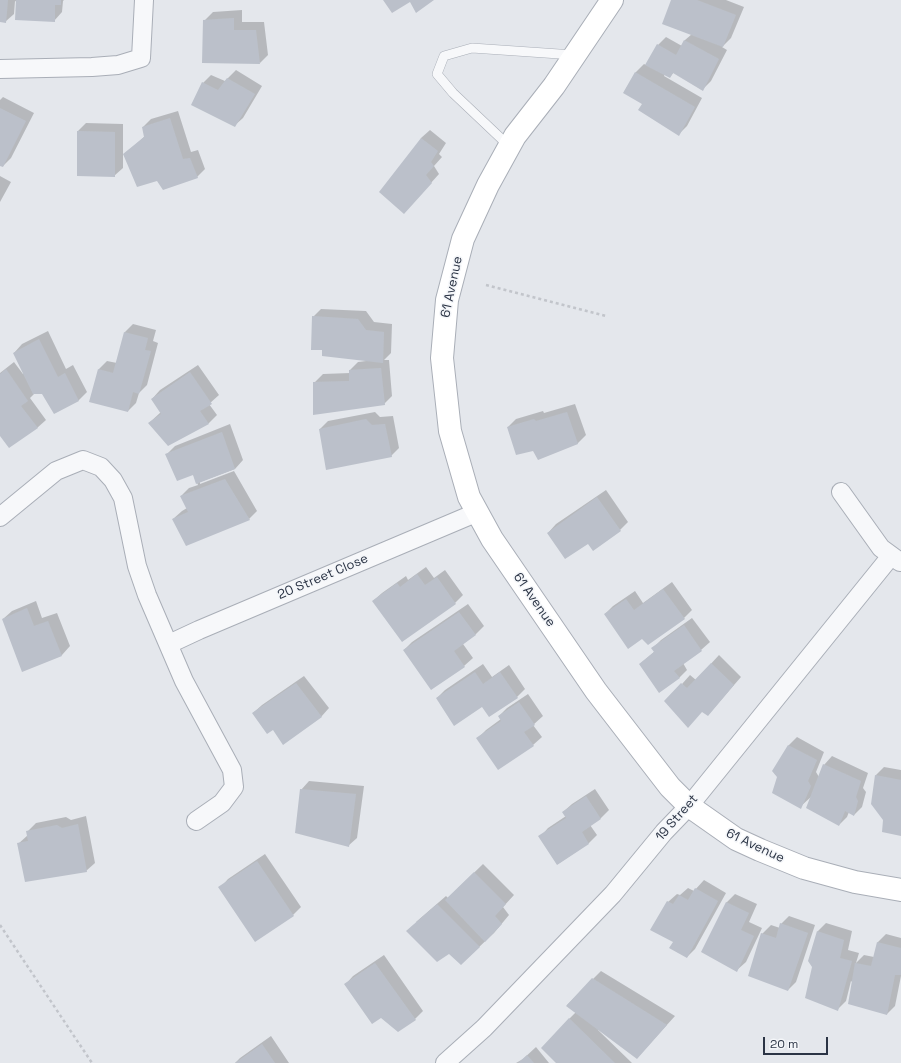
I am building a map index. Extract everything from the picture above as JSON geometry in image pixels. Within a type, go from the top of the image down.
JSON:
[{"type":"street","points":[[0,69],[118,65],[141,58],[144,0]]},
{"type":"street","name":"61 Avenue","points":[[612,0],[554,86],[515,136],[488,186],[463,239],[447,300],[442,358],[450,431],[469,497],[492,539],[596,691],[670,787],[689,806],[736,839],[804,868],[855,882],[901,890]]},
{"type":"street","points":[[0,516],[56,472],[83,460],[101,467],[113,480],[123,498],[137,566],[147,595],[184,681],[232,770],[234,787],[222,803],[196,821]]},
{"type":"street","points":[[841,492],[874,540],[881,548],[896,559]]},
{"type":"street","name":"20 Street Close","points":[[169,644],[478,512]]},
{"type":"street","name":"19 Street","points":[[445,1063],[484,1028],[613,894],[664,832],[689,806],[896,559]]},
{"type":"lane","points":[[510,146],[453,93],[437,74],[444,56],[472,48],[575,55]]},
{"type":"path","points":[[486,285],[606,316]]},
{"type":"path","points":[[0,925],[92,1063]]},
{"type":"building","points":[[0,0],[8,0],[6,23],[0,22]]},
{"type":"building","points":[[16,0],[61,0],[61,5],[55,5],[55,22],[15,20]]},
{"type":"building","points":[[383,0],[434,0],[416,13],[410,2],[392,13]]},
{"type":"building","points":[[671,0],[697,0],[736,15],[723,47],[662,24]]},
{"type":"building","points":[[234,18],[234,30],[256,30],[260,64],[202,63],[203,20]]},
{"type":"building","points":[[684,40],[719,59],[703,91],[673,73],[670,78],[645,65],[657,44],[676,55]]},
{"type":"building","points":[[635,72],[695,107],[679,136],[638,110],[642,104],[623,93]]},
{"type":"building","points":[[227,78],[255,94],[235,127],[191,105],[202,82],[218,90]]},
{"type":"building","points":[[0,108],[26,121],[3,167],[0,166]]},
{"type":"building","points":[[170,118],[183,159],[190,158],[198,178],[163,190],[157,181],[137,187],[123,154],[144,137],[142,127]]},
{"type":"building","points":[[77,131],[115,132],[115,177],[77,176]]},
{"type":"building","points":[[421,138],[438,151],[431,162],[434,166],[426,175],[432,183],[404,214],[379,192]]},
{"type":"building","points":[[312,316],[358,319],[366,330],[384,332],[383,363],[322,356],[322,350],[311,350]]},
{"type":"building","points":[[124,332],[148,338],[145,350],[151,351],[139,394],[133,392],[128,412],[89,402],[98,369],[113,373]]},
{"type":"building","points":[[39,339],[58,377],[65,373],[79,401],[54,414],[42,394],[33,394],[13,353]]},
{"type":"building","points":[[381,368],[385,405],[313,415],[313,382],[349,381],[349,370]]},
{"type":"building","points":[[6,369],[28,401],[21,406],[38,428],[9,448],[0,436],[0,374]]},
{"type":"building","points":[[190,372],[212,404],[200,411],[209,424],[168,446],[148,423],[161,414],[151,399]]},
{"type":"building","points":[[567,412],[578,444],[538,460],[533,451],[516,455],[507,427],[534,419],[536,421]]},
{"type":"building","points":[[366,419],[372,425],[385,424],[392,457],[326,470],[319,429]]},
{"type":"building","points":[[222,432],[235,469],[196,484],[193,475],[177,481],[165,454]]},
{"type":"building","points":[[225,479],[250,520],[186,546],[172,519],[188,512],[180,496]]},
{"type":"building","points":[[597,497],[621,531],[593,551],[588,544],[565,559],[547,533]]},
{"type":"building","points":[[417,574],[425,585],[437,577],[456,604],[402,642],[372,601],[397,583],[400,587]]},
{"type":"building","points":[[663,589],[685,619],[648,645],[642,639],[628,649],[604,614],[626,599],[634,610]]},
{"type":"building","points":[[27,608],[34,626],[48,621],[62,656],[22,672],[2,619]]},
{"type":"building","points":[[459,612],[476,635],[454,651],[465,667],[431,690],[403,650]]},
{"type":"building","points":[[684,625],[702,651],[674,671],[680,678],[659,693],[639,664],[654,652],[651,648]]},
{"type":"building","points":[[711,663],[734,685],[708,716],[702,712],[688,728],[664,701],[681,683],[687,688]]},
{"type":"building","points":[[475,672],[483,684],[500,672],[518,698],[489,717],[482,707],[454,726],[436,698]]},
{"type":"building","points":[[296,683],[322,717],[283,745],[273,730],[267,734],[252,713]]},
{"type":"building","points":[[519,702],[535,725],[524,732],[534,746],[498,770],[476,738],[501,721],[498,716]]},
{"type":"building","points":[[788,745],[817,760],[808,781],[811,786],[801,809],[772,793],[777,777],[772,771]]},
{"type":"building","points":[[823,764],[861,781],[856,797],[858,801],[854,816],[845,811],[839,826],[806,808]]},
{"type":"building","points":[[875,775],[901,780],[901,836],[882,832],[883,820],[871,804]]},
{"type":"building","points":[[300,789],[356,794],[349,847],[295,833]]},
{"type":"building","points":[[586,796],[601,819],[582,832],[589,844],[557,865],[538,836],[566,818],[562,812]]},
{"type":"building","points":[[78,824],[87,872],[25,882],[17,843],[28,841],[26,831],[57,825],[62,828]]},
{"type":"building","points":[[257,861],[294,916],[255,942],[218,887]]},
{"type":"building","points":[[474,872],[506,904],[495,916],[502,924],[485,942],[445,900]]},
{"type":"building","points":[[695,888],[718,901],[687,958],[669,948],[673,942],[650,930],[667,901],[673,904],[679,895],[688,900]]},
{"type":"building","points":[[726,902],[749,913],[741,930],[754,936],[737,972],[701,952]]},
{"type":"building","points":[[437,904],[480,947],[461,965],[449,954],[437,962],[406,931]]},
{"type":"building","points":[[780,923],[808,933],[788,991],[748,976],[761,933],[776,938]]},
{"type":"building","points":[[817,931],[844,940],[840,958],[852,961],[838,1011],[805,998],[812,967],[808,961]]},
{"type":"building","points":[[877,942],[901,948],[901,975],[895,975],[887,1015],[848,1004],[855,963],[871,966]]},
{"type":"building","points":[[375,963],[416,1020],[398,1032],[381,1018],[372,1024],[344,984]]},
{"type":"building","points":[[592,978],[667,1025],[637,1059],[566,1006]]},
{"type":"building","points":[[569,1018],[615,1063],[556,1063],[541,1048]]},
{"type":"building","points":[[262,1044],[275,1063],[235,1063]]},
{"type":"building","points":[[527,1055],[534,1063],[518,1063]]}]
